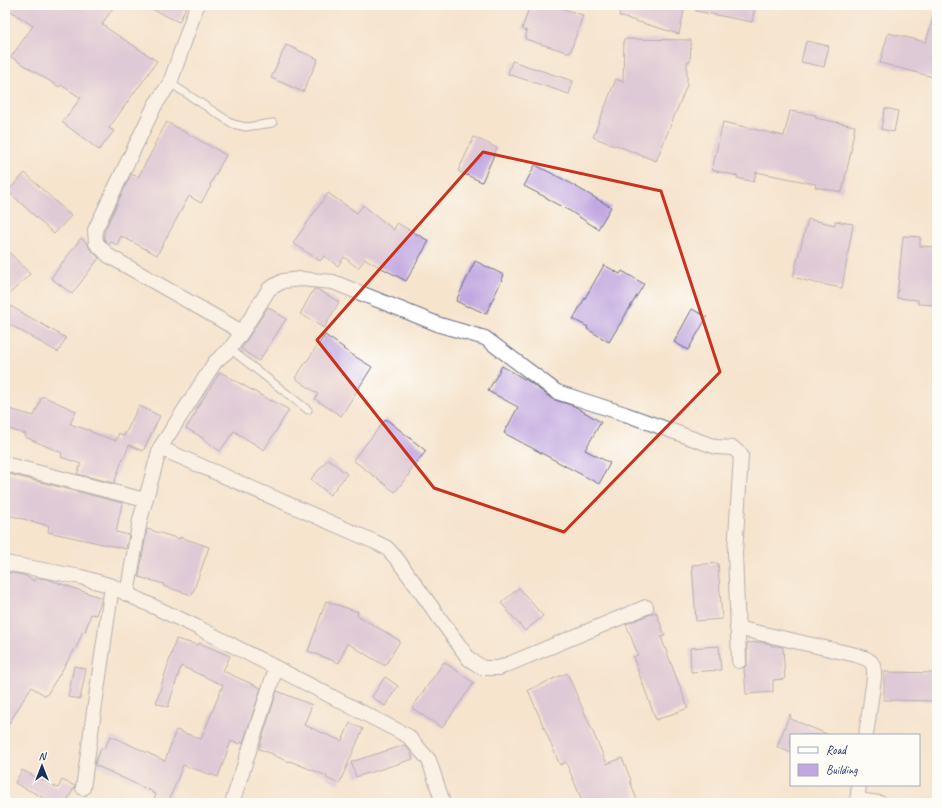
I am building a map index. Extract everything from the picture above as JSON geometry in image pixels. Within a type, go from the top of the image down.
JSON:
[{"type":"street","points":[[197,5],[170,82],[155,105],[95,230],[96,242],[109,256],[242,332]]},
{"type":"street","points":[[127,594],[140,520],[160,448],[215,362],[230,349],[269,289],[283,281],[301,279],[333,282],[440,325],[485,338],[557,392],[625,414],[716,447],[733,448],[741,455],[735,553],[739,661]]},
{"type":"street","points":[[160,448],[387,548],[398,559],[469,659],[483,668],[499,668],[646,607]]},
{"type":"street","points":[[5,464],[145,500]]},
{"type":"street","points":[[5,563],[82,577],[112,586],[199,628],[408,736],[429,760],[443,803]]},
{"type":"street","points":[[83,788],[112,586]]},
{"type":"street","points":[[737,628],[867,659],[873,664],[874,678],[866,734]]},
{"type":"street","points":[[232,803],[276,668]]},
{"type":"street","points":[[859,786],[857,802],[880,803]]},
{"type":"lane","points":[[170,82],[232,124],[246,128],[273,123]]},
{"type":"lane","points":[[230,349],[308,410]]},
{"type":"highlighted area","points":[[483,152],[661,191],[720,372],[564,532],[434,488],[317,340]]},
{"type":"building","points":[[5,5],[115,5],[102,24],[157,61],[109,128],[114,131],[99,150],[62,122],[81,98],[61,85],[59,87],[11,57],[33,26],[5,7]]},
{"type":"building","points":[[143,5],[187,5],[179,22]]},
{"type":"building","points":[[535,5],[551,5],[583,15],[570,53],[525,39],[527,31],[522,29],[529,8],[534,10]]},
{"type":"building","points":[[622,5],[685,5],[679,34],[619,16]]},
{"type":"building","points":[[696,5],[746,5],[755,7],[752,22],[696,11]]},
{"type":"building","points":[[934,15],[937,16],[937,78],[880,63],[888,33],[926,42]]},
{"type":"building","points":[[624,39],[691,40],[690,62],[687,62],[687,85],[656,161],[593,137],[616,79],[623,82]]},
{"type":"building","points":[[806,41],[829,46],[824,67],[801,62]]},
{"type":"building","points":[[286,45],[318,59],[303,92],[271,78]]},
{"type":"building","points":[[512,61],[573,81],[569,94],[508,74]]},
{"type":"building","points":[[885,108],[898,111],[894,132],[881,129]]},
{"type":"building","points":[[790,111],[816,115],[815,118],[855,126],[842,192],[815,187],[816,184],[756,172],[754,182],[737,178],[738,176],[712,170],[723,122],[784,136]]},
{"type":"building","points":[[167,122],[226,155],[201,203],[189,196],[157,255],[121,236],[117,245],[111,242],[109,244],[104,239],[104,232],[131,174],[138,177]]},
{"type":"building","points":[[474,137],[497,148],[482,182],[458,171]]},
{"type":"building","points":[[535,165],[611,207],[598,229],[570,211],[524,186]]},
{"type":"building","points":[[25,173],[71,216],[54,234],[8,191]]},
{"type":"building","points":[[328,193],[357,213],[363,205],[394,230],[397,223],[429,241],[406,281],[365,259],[358,268],[344,257],[338,266],[324,256],[320,261],[293,243]]},
{"type":"building","points":[[808,219],[835,225],[835,221],[853,224],[842,288],[793,277]]},
{"type":"building","points":[[903,236],[920,237],[920,246],[937,247],[937,305],[918,304],[918,300],[897,298]]},
{"type":"building","points":[[81,238],[99,258],[72,294],[51,278]]},
{"type":"building","points":[[5,248],[30,274],[5,298]]},
{"type":"building","points":[[475,261],[504,275],[486,314],[456,301]]},
{"type":"building","points":[[604,265],[620,274],[622,271],[644,284],[609,342],[587,329],[588,327],[573,319]]},
{"type":"building","points":[[314,289],[317,289],[339,302],[324,328],[300,314]]},
{"type":"building","points":[[5,303],[66,338],[58,352],[5,322]]},
{"type":"building","points":[[268,307],[286,319],[259,361],[241,349]]},
{"type":"building","points":[[692,309],[707,317],[688,350],[674,342]]},
{"type":"building","points":[[325,335],[344,348],[343,349],[372,367],[341,416],[315,399],[318,394],[295,378]]},
{"type":"building","points":[[502,366],[528,381],[552,399],[574,406],[601,422],[585,450],[610,463],[599,484],[504,433],[518,407],[488,391]]},
{"type":"building","points":[[220,372],[289,410],[264,450],[234,431],[220,451],[203,438],[186,428]]},
{"type":"building","points":[[42,396],[76,411],[70,424],[116,441],[119,433],[124,436],[139,406],[160,416],[143,451],[129,445],[114,483],[77,474],[81,464],[61,457],[62,453],[25,437],[26,434],[5,428],[5,408],[34,416]]},
{"type":"building","points":[[386,419],[426,451],[395,492],[353,460]]},
{"type":"building","points":[[328,459],[347,474],[330,495],[311,479]]},
{"type":"building","points":[[5,473],[122,503],[116,532],[129,535],[126,549],[48,532],[49,526],[5,514]]},
{"type":"building","points":[[147,529],[180,539],[180,537],[209,547],[192,595],[163,586],[164,584],[139,577]]},
{"type":"building","points":[[718,563],[722,619],[696,621],[692,565]]},
{"type":"building","points":[[7,572],[24,575],[34,581],[36,577],[47,579],[102,598],[96,615],[91,614],[85,632],[83,631],[77,646],[46,696],[31,687],[5,730],[5,681],[10,673],[5,670],[5,575]]},
{"type":"building","points":[[519,588],[543,616],[525,631],[501,603]]},
{"type":"building","points":[[326,601],[358,612],[357,615],[400,641],[385,666],[347,643],[339,663],[308,651]]},
{"type":"building","points":[[656,612],[665,636],[661,637],[688,708],[656,720],[633,657],[638,655],[626,624]]},
{"type":"building","points":[[176,639],[198,645],[199,643],[230,656],[223,671],[261,688],[243,743],[241,742],[240,744],[231,741],[218,777],[183,765],[168,803],[153,803],[156,794],[152,793],[153,792],[95,765],[102,747],[104,749],[111,736],[165,761],[176,730],[201,739],[223,685],[181,666],[168,707],[156,703]]},
{"type":"building","points":[[761,642],[771,644],[771,646],[783,647],[785,679],[773,680],[773,692],[746,694],[744,668],[747,665],[747,643]]},
{"type":"building","points":[[719,646],[721,670],[691,672],[690,648]]},
{"type":"building","points":[[444,662],[474,683],[442,728],[412,708]]},
{"type":"building","points":[[74,666],[86,669],[80,699],[68,697]]},
{"type":"building","points":[[884,672],[937,673],[937,701],[884,700]]},
{"type":"building","points":[[567,673],[607,764],[622,758],[638,803],[583,803],[566,762],[560,765],[528,690]]},
{"type":"building","points":[[385,677],[398,686],[385,706],[372,697]]},
{"type":"building","points":[[277,691],[312,705],[304,725],[342,741],[350,723],[363,729],[339,784],[326,778],[327,776],[259,749]]},
{"type":"building","points":[[790,714],[791,719],[827,734],[790,734],[790,753],[777,747]]},
{"type":"building","points":[[405,745],[411,753],[413,759],[356,777],[351,762]]},
{"type":"building","points":[[22,770],[58,788],[62,780],[75,786],[66,803],[42,803],[44,798],[15,783]]}]
